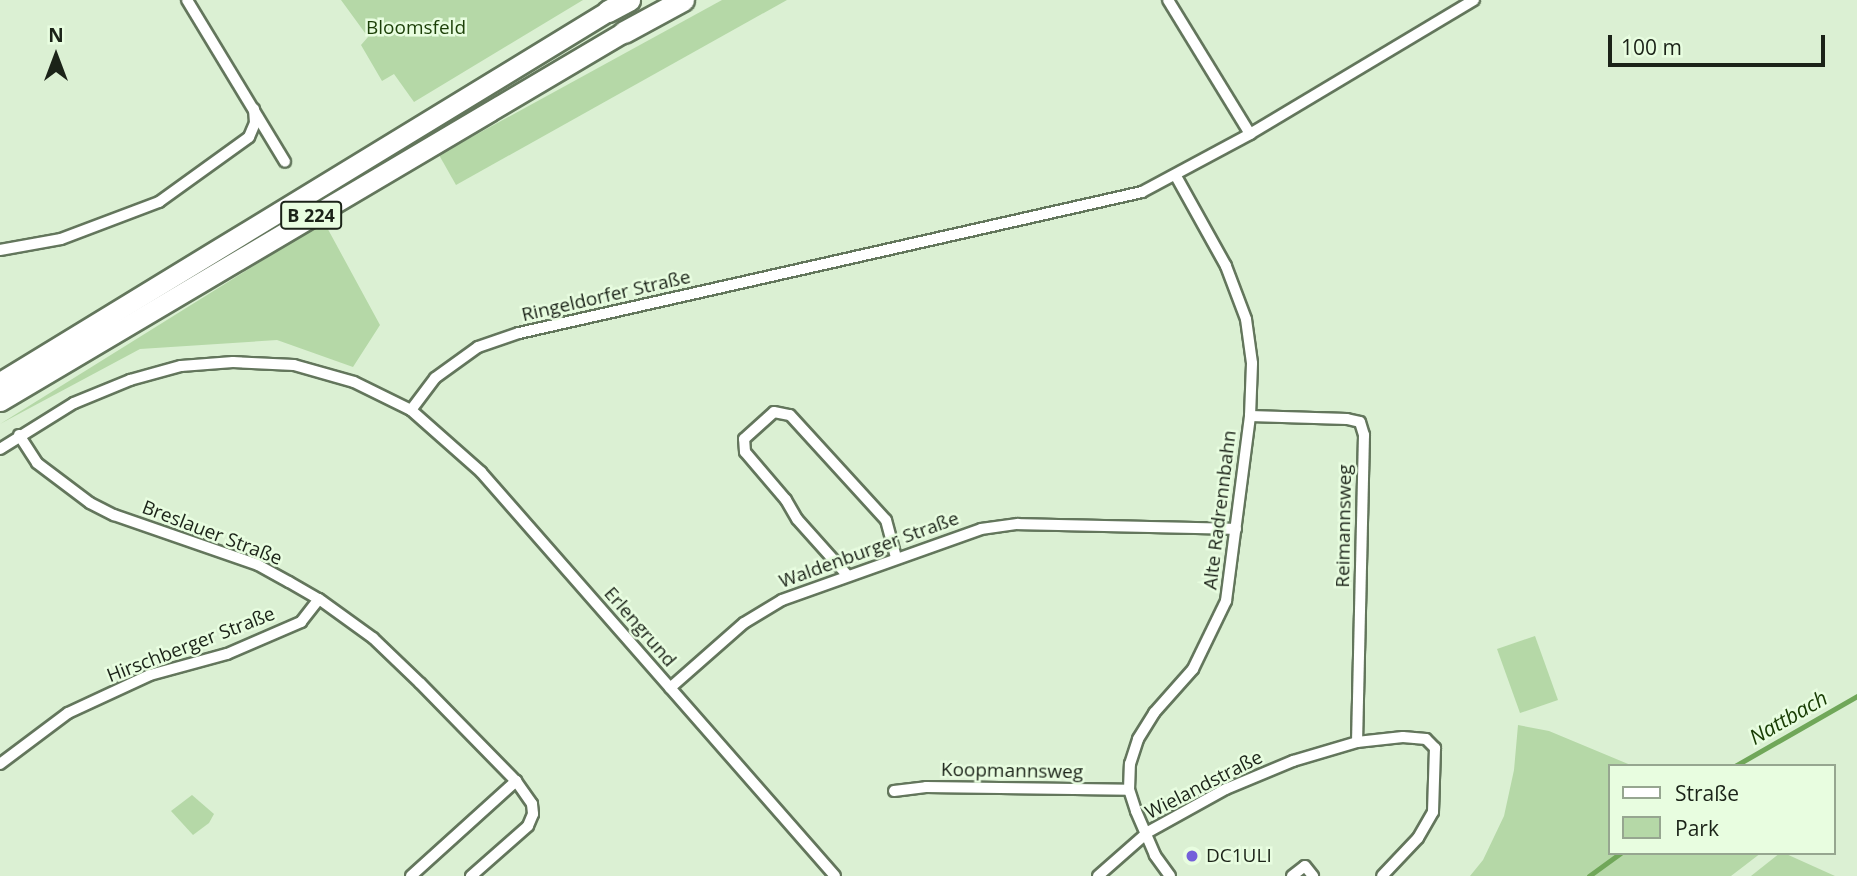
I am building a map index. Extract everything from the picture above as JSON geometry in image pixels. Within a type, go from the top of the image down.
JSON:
[{"type":"highway","points":[[608,11],[629,0]]},
{"type":"highway","points":[[624,32],[683,0]]},
{"type":"highway","name":"B 224","points":[[0,383],[608,11]]},
{"type":"highway","name":"B 224","points":[[0,401],[624,32]]},
{"type":"street","points":[[187,0],[285,162]]},
{"type":"street","points":[[1168,0],[1250,134]]},
{"type":"street","name":"Ringeldorfer Straße","points":[[411,410],[435,378],[478,347],[519,333],[1109,202],[1142,192],[1250,134],[1331,83],[1474,0]]},
{"type":"street","points":[[0,250],[61,239],[131,215],[159,202],[249,137],[255,124],[254,109]]},
{"type":"street","name":"Alte Radrennbahn","points":[[1129,790],[1130,764],[1138,739],[1154,713],[1193,670],[1226,601],[1250,416],[1252,363],[1246,319],[1226,266],[1176,176]]},
{"type":"street","points":[[0,449],[74,403],[130,380],[181,366],[233,362],[294,365],[354,382],[411,410]]},
{"type":"street","name":"Erlengrund","points":[[411,410],[481,472],[835,876]]},
{"type":"street","points":[[848,576],[797,519],[786,500],[745,452],[744,439],[774,412],[790,415],[887,520],[896,557]]},
{"type":"street","name":"Reimannsweg","points":[[1250,416],[1347,419],[1360,422],[1364,435],[1357,742]]},
{"type":"street","name":"Breslauer Straße","points":[[19,435],[37,463],[90,503],[258,565],[319,598],[380,645],[516,781],[532,804],[533,814],[528,826],[471,876]]},
{"type":"street","name":"Waldenburger Straße","points":[[670,688],[744,623],[782,600],[981,528],[1018,524],[1236,529]]},
{"type":"street","name":"Hirschberger Straße","points":[[0,764],[68,713],[150,676],[227,654],[301,622],[319,598]]},
{"type":"street","name":"Wielandstraße","points":[[1098,876],[1148,832],[1226,789],[1293,761],[1357,742],[1426,738],[1435,748],[1433,812],[1418,838],[1382,876]]},
{"type":"street","points":[[411,876],[516,781]]},
{"type":"street","name":"Koopmannsweg","points":[[894,791],[926,787],[1129,790]]},
{"type":"street","points":[[1129,790],[1155,855],[1170,876]]},
{"type":"street","points":[[1292,876],[1304,866],[1313,876]]},
{"type":"green space","name":"Bloomsfeld","points":[[341,0],[583,0],[414,102],[394,74],[382,81],[361,45],[368,37]]},
{"type":"green space","points":[[722,0],[787,0],[456,185],[439,155]]},
{"type":"green space","points":[[324,222],[380,325],[353,367],[277,340],[140,349],[0,424]]},
{"type":"green space","points":[[1535,636],[1558,700],[1520,713],[1497,649]]},
{"type":"green space","points":[[1518,725],[1549,731],[1628,764],[1608,764],[1608,855],[1758,855],[1731,876],[1470,876],[1483,860],[1504,816],[1514,770]]},
{"type":"green space","points":[[192,795],[214,814],[209,823],[193,835],[171,811]]},
{"type":"green space","points":[[1777,855],[1788,855],[1835,876],[1751,876]]},
{"type":"waterway","name":"Nattbach","points":[[1738,764],[1857,696]]},
{"type":"waterway","name":"Nattbach","points":[[1589,876],[1618,855]]},
{"type":"place","name":"DC1ULI","points":[[1192,856]]}]
